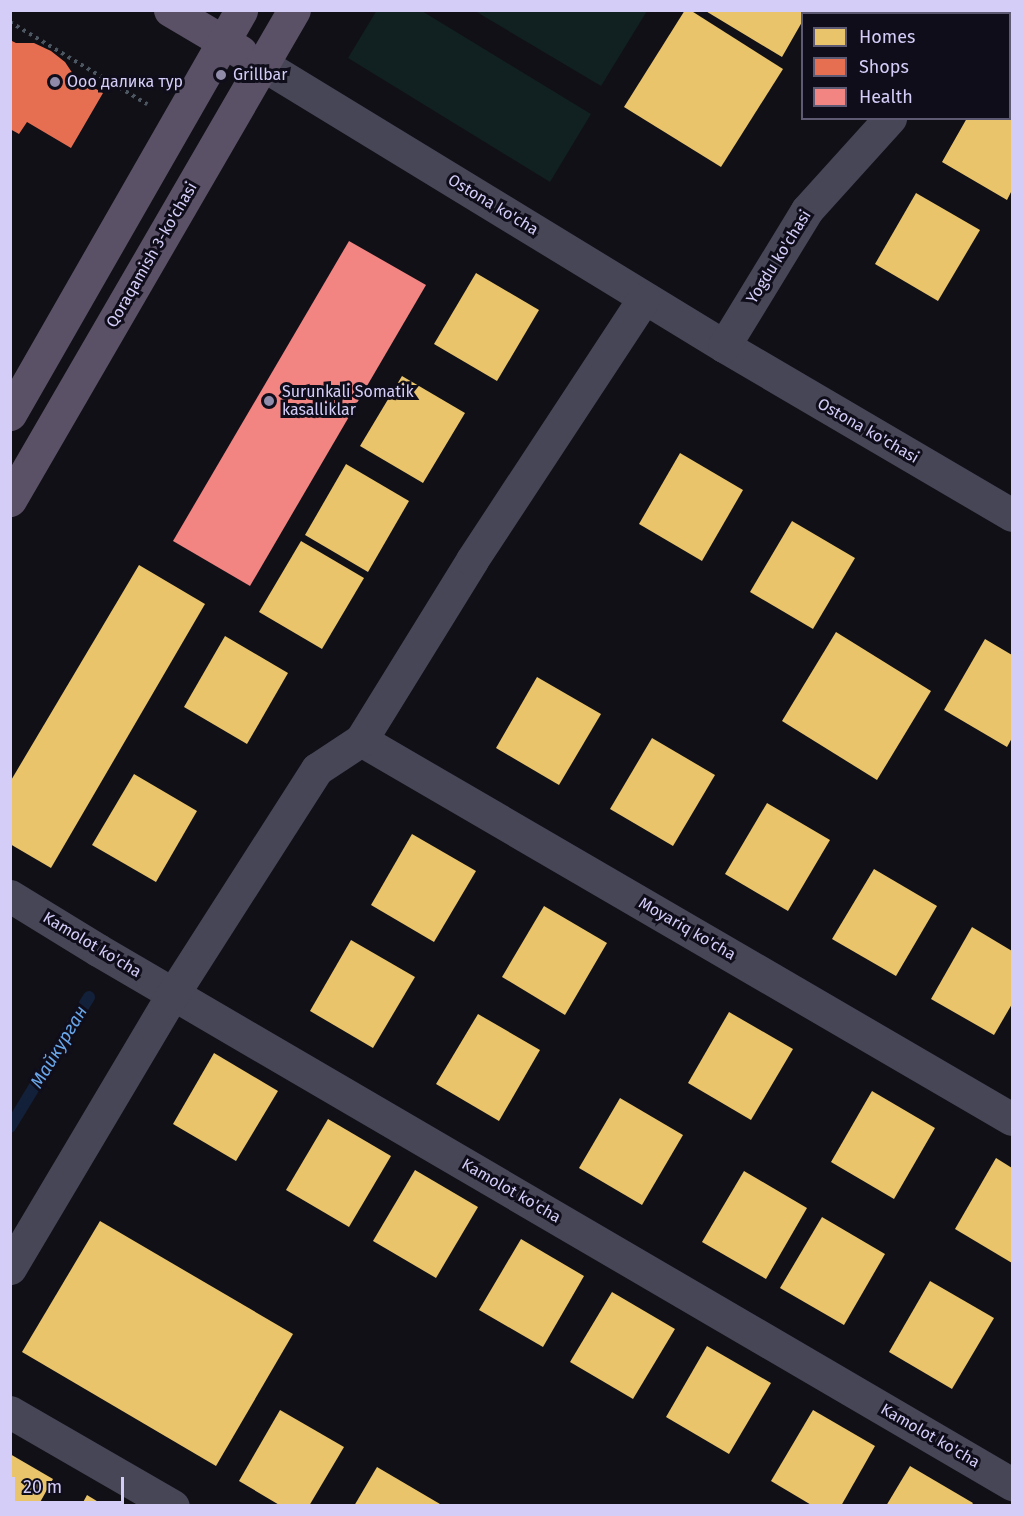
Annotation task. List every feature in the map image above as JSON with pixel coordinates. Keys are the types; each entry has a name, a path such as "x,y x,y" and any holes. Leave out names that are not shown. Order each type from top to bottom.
{"main road":[{"path":"170,10 262,64"},
{"path":"10,414 241,10"},
{"path":"254,10 262,64"},
{"name":"Qoraqamish 3-ko'chasi","path":"10,500 294,10"}],"street":[{"name":"Ostona ko'cha","path":"262,64 724,346"},
{"name":"Yogdu ko'chasi","path":"724,346 807,210 888,120"},
{"path":"10,1268 163,988 317,769 361,740 472,560 644,298"},
{"name":"Ostona ko'chasi","path":"724,346 1012,515"},
{"name":"Moyariq ko'cha","path":"361,740 1012,1119"},
{"name":"Kamolot ko'cha","path":"10,896 98,950 1012,1484"},
{"path":"10,1412 173,1506"}],"path":[{"path":"10,22 147,104"}],"shaded area":[{"path":"377,10 422,11 591,114 550,182 348,58"},
{"path":"475,11 647,11 601,86"}],"building: Homes":[{"path":"685,10 690,10 783,69 721,167 624,107"},
{"path":"704,10 809,10 801,12 801,24 782,57"},
{"path":"1012,68 1012,190 1007,200 942,162 966,120 1011,120"},
{"path":"916,193 980,230 938,301 875,264"},
{"path":"476,273 539,310 497,381 434,344"},
{"path":"402,376 465,413 423,483 360,446"},
{"path":"680,453 743,490 702,561 639,524"},
{"path":"346,464 409,501 368,572 305,535"},
{"path":"792,521 855,558 813,629 750,592"},
{"path":"301,541 364,578 322,649 259,612"},
{"path":"139,565 205,604 51,868 10,844 10,782"},
{"path":"836,632 931,691 877,780 782,721"},
{"path":"225,636 288,673 247,744 184,707"},
{"path":"985,639 1012,655 1012,738 1007,747 944,710"},
{"path":"537,677 601,714 559,785 496,748"},
{"path":"652,738 715,775 673,846 610,809"},
{"path":"134,774 197,811 156,882 92,845"},
{"path":"767,803 830,840 788,911 725,874"},
{"path":"412,834 476,871 434,942 371,905"},
{"path":"874,869 937,906 896,976 832,939"},
{"path":"544,906 607,943 565,1015 502,977"},
{"path":"972,927 1012,951 1012,1004 994,1035 931,999"},
{"path":"351,940 415,977 373,1048 310,1011"},
{"path":"729,1012 793,1049 751,1120 688,1083"},
{"path":"478,1014 540,1050 499,1121 436,1084"},
{"path":"214,1053 278,1091 236,1161 173,1124"},
{"path":"872,1091 935,1128 894,1199 831,1162"},
{"path":"620,1098 683,1135 642,1205 579,1168"},
{"path":"328,1119 391,1156 349,1227 286,1190"},
{"path":"996,1158 1012,1168 1012,1263 955,1229"},
{"path":"415,1170 478,1207 436,1278 373,1241"},
{"path":"744,1171 807,1208 766,1279 702,1242"},
{"path":"822,1217 885,1254 844,1325 780,1288"},
{"path":"100,1221 293,1334 216,1466 22,1352"},
{"path":"521,1239 584,1276 543,1347 479,1310"},
{"path":"930,1281 994,1318 952,1389 889,1352"},
{"path":"612,1292 675,1329 633,1399 570,1362"},
{"path":"707,1346 771,1383 729,1454 666,1417"},
{"path":"280,1410 344,1447 309,1506 281,1506 239,1481"},
{"path":"813,1410 875,1446 841,1506 813,1506 771,1481"},
{"path":"10,1454 53,1479 38,1506 10,1506"},
{"path":"910,1466 973,1503 971,1506 886,1506"},
{"path":"377,1467 440,1504 439,1506 354,1506"},
{"path":"87,1495 105,1506 81,1506"}],"building: Shops":[{"path":"10,40 16,43 34,43 51,51 65,62 75,77 103,93 71,148 27,122 19,134 10,129"}],"building: Health":[{"path":"349,241 426,285 250,586 173,541"}],"waterway":[{"name":"Майкурган","path":"10,1127 89,997"}],"place":[{"name":"Grillbar","path":"221,75"},
{"name":"Ооо далика тур","path":"55,82"},
{"name":"Surunkali Somatik kasalliklar","path":"269,401"}]}
